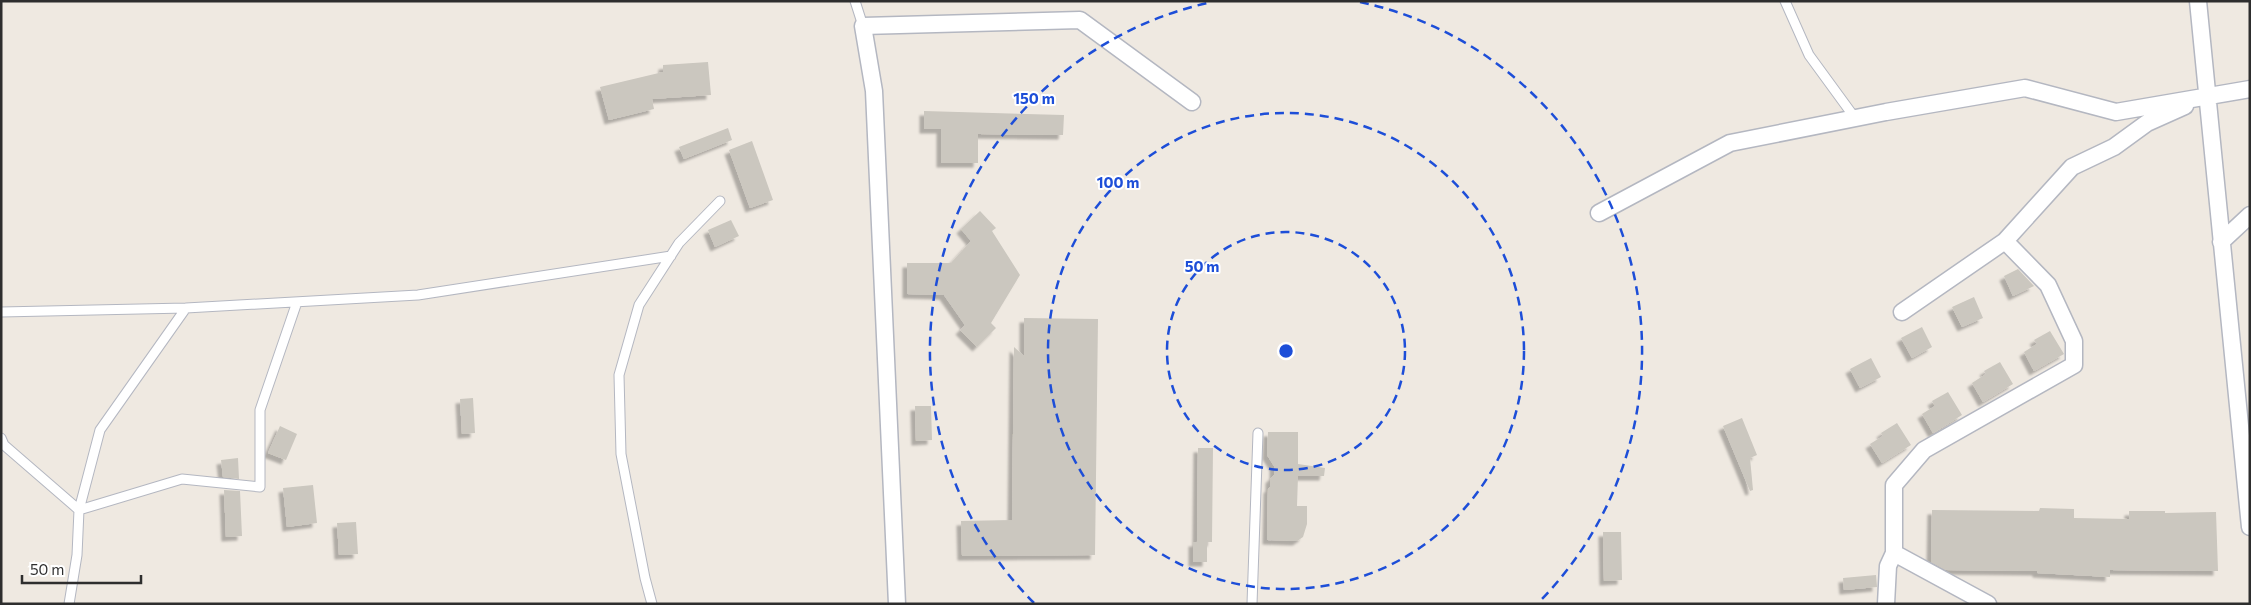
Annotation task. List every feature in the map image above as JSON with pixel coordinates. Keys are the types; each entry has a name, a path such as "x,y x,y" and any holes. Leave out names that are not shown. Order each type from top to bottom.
{"street":[{"path":"2198,1 2250,527"},
{"path":"897,604 874,91 863,26 1080,20 1192,102"},
{"path":"1599,213 1730,143 1855,118 2024,88 2116,112 2250,89"},
{"path":"1902,312 2005,241 2072,167 2114,147 2147,123 2207,95"},
{"path":"2222,242 2250,215"},
{"path":"1886,604 1888,566 1894,553 1894,485 1924,450 2074,365 2074,342 2048,286 2005,241"},
{"path":"1894,553 1988,604"}],"lane":[{"path":"855,1 863,26"},
{"path":"1785,1 1809,55 1855,118"},
{"path":"652,604 645,578 621,454 619,375 640,305 679,244 720,201"},
{"path":"1,312 186,308 418,295 671,256"},
{"path":"79,510 182,479 260,487 260,410 297,302"},
{"path":"70,604 77,555 79,510 100,430 186,308"},
{"path":"1252,604 1258,433"},
{"path":"1,438 4,445 79,510"}],"building":[{"path":"708,62 711,95 652,99 654,109 609,120 600,87 663,72 663,65"},
{"path":"924,111 1064,115 1063,135 978,134 978,163 941,163 941,129 924,129"},
{"path":"728,128 732,140 684,159 679,147"},
{"path":"752,141 773,200 750,208 729,150"},
{"path":"980,211 996,228 992,231 1020,275 991,323 996,328 977,347 960,330 965,325 944,295 907,294 907,263 951,263 971,241 961,229"},
{"path":"731,220 739,236 715,247 708,230"},
{"path":"2018,269 2034,286 2013,296 2004,276"},
{"path":"1974,297 1983,318 1962,327 1952,307"},
{"path":"1024,318 1098,319 1095,555 962,556 961,521 1012,520 1014,347 1024,356"},
{"path":"1922,327 1932,347 1912,358 1901,338"},
{"path":"2050,331 2064,354 2034,371 2024,352 2037,344 2034,340"},
{"path":"1871,358 1881,377 1860,388 1850,369"},
{"path":"2000,362 2013,384 1983,402 1972,383 1986,374 1984,371"},
{"path":"1948,392 1962,415 1933,433 1922,414 1935,406 1932,401"},
{"path":"473,398 475,433 462,434 460,399"},
{"path":"915,406 931,406 932,440 916,441"},
{"path":"1742,418 1757,455 1750,458 1753,490 1750,491 1723,426"},
{"path":"1897,423 1911,445 1882,463 1870,444 1883,436 1881,433"},
{"path":"280,426 297,434 286,460 268,453"},
{"path":"1268,432 1298,432 1298,464 1325,468 1324,476 1298,476 1297,506 1307,506 1307,524 1303,537 1297,541 1267,540 1268,489 1270,487 1270,479 1274,475 1274,466 1267,455"},
{"path":"1198,448 1213,448 1212,542 1207,542 1207,562 1193,562 1193,542 1197,542"},
{"path":"238,458 239,479 223,477 221,460"},
{"path":"313,485 317,523 287,527 283,488"},
{"path":"224,490 240,491 242,536 226,537"},
{"path":"2040,508 2074,509 2074,518 2129,519 2129,511 2165,511 2165,513 2216,512 2218,571 2110,570 2110,577 2037,573 2037,571 1946,570 1931,562 1932,510 2039,511"},
{"path":"356,522 358,554 339,555 337,523"},
{"path":"1603,532 1621,532 1622,580 1604,581"},
{"path":"1876,575 1877,587 1844,590 1843,578"}]}
